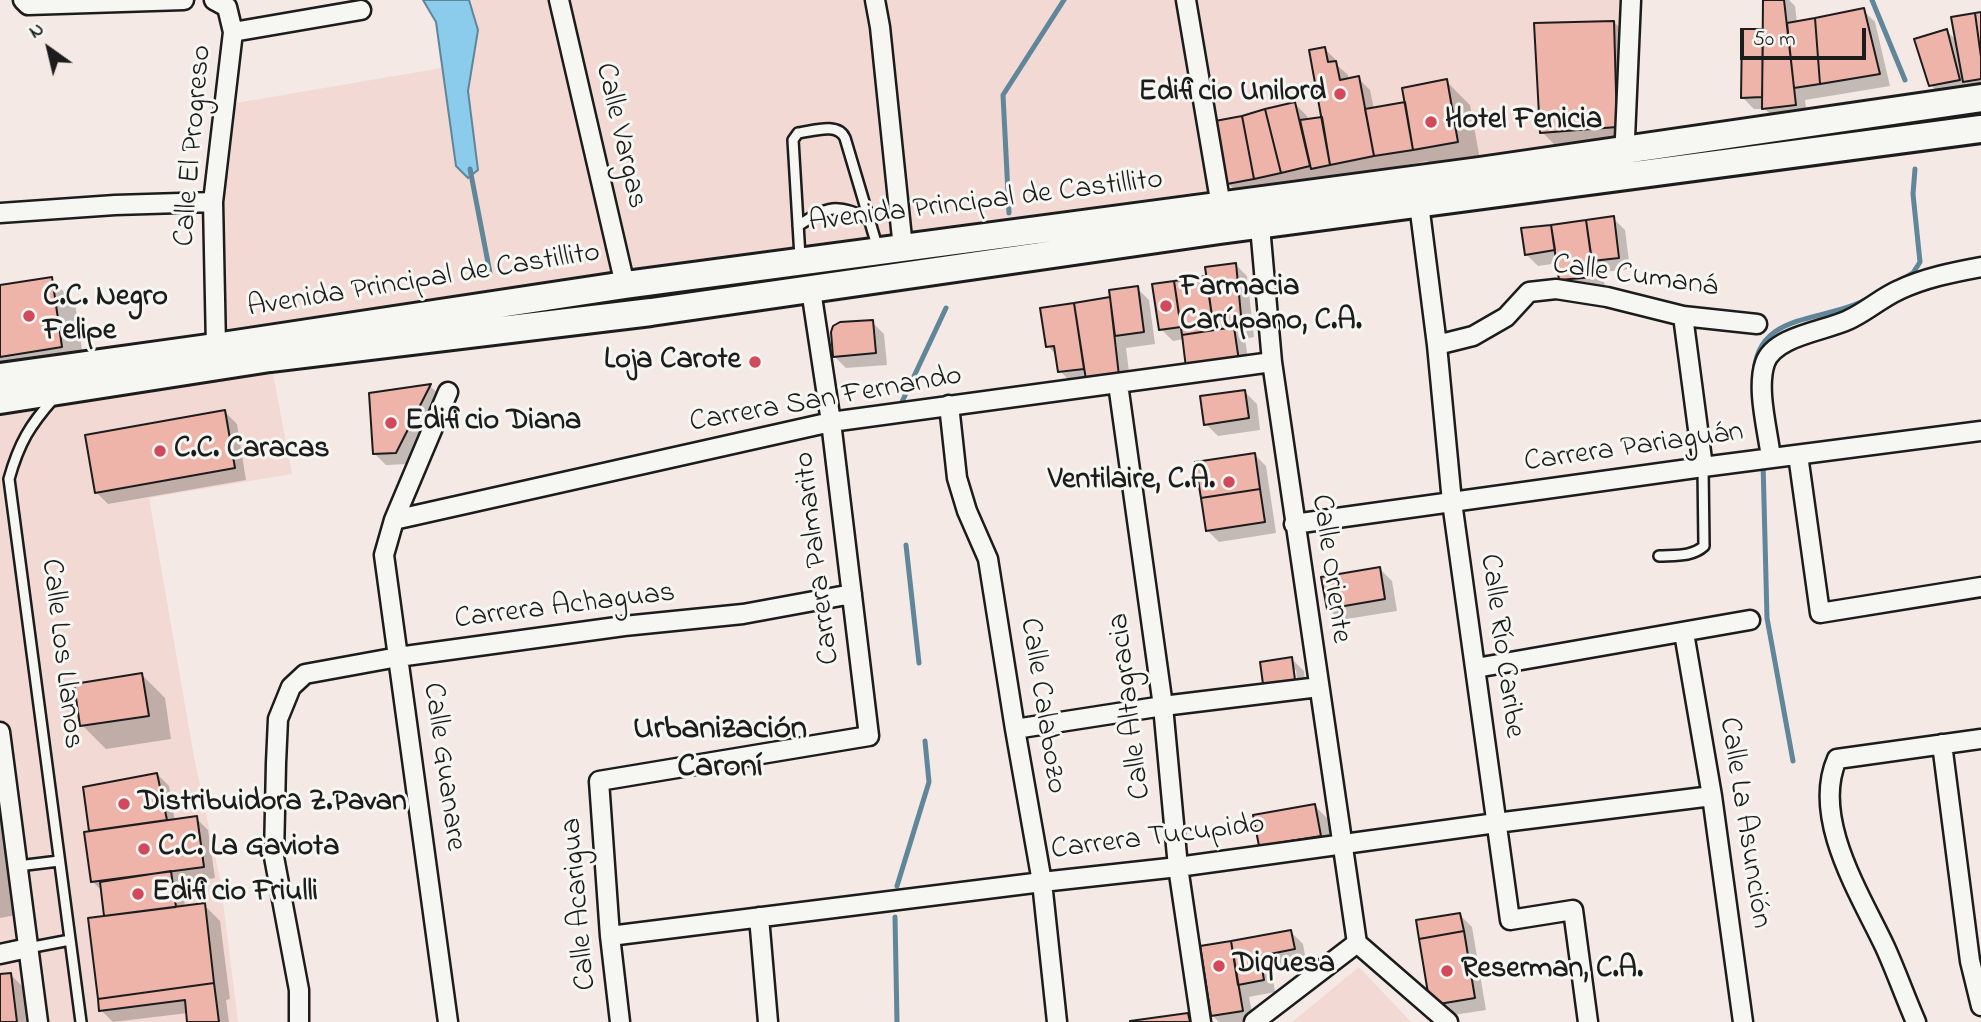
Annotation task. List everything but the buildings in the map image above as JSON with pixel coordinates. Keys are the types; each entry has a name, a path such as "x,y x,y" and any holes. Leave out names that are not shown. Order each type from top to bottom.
{"main road":[{"name":"Avenida Principal de Castillito","path":"0,400 270,358 811,289 1625,149 1981,98"},
{"name":"Avenida Principal de Castillito","path":"0,377 625,285 1221,206 1258,213 1419,204 1981,129"}],"street":[{"path":"23,0 28,5 184,0"},
{"path":"205,0 214,0"},
{"name":"Calle El Progreso","path":"214,0 226,4 233,32 213,202 216,347"},
{"name":"Calle Vargas","path":"559,0 625,285"},
{"path":"875,0 880,27 891,249"},
{"path":"1186,0 1221,206"},
{"path":"1623,177 1631,0"},
{"path":"233,32 361,10"},
{"path":"0,212 213,202"},
{"name":"Calle Río Caribe","path":"1419,204 1437,345 1452,502 1510,920 1573,910 1588,1022"},
{"name":"Calle Oriente","path":"1258,213 1272,362 1357,943"},
{"path":"1764,459 1761,381 1766,360 1779,346 1848,320 1900,289 1951,272 1981,267"},
{"name":"Carrera Palmarito","path":"599,781 869,736 831,422 811,289"},
{"name":"Calle Cumaná","path":"1437,345 1473,336 1506,317 1529,292 1556,289 1683,316 1757,324"},
{"path":"1683,316 1703,467"},
{"name":"Carrera San Fernando","path":"394,520 831,422 1272,362"},
{"name":"Calle Altagracia","path":"1118,384 1163,706 1178,867 1201,1022"},
{"name":"Calle Guanare","path":"448,392 394,520 384,555 448,1022"},
{"name":"Calle Calabozo","path":"949,405 957,478 967,511 988,559 1042,882 1058,1022"},
{"name":"Carrera Pariaguán","path":"1294,524 1981,431"},
{"path":"1798,455 1820,613 1981,587"},
{"name":"Carrera Achaguas","path":"299,1022 299,990 274,857 278,719 291,687 305,674 398,657 624,626 743,614 852,594"},
{"path":"1476,668 1751,620"},
{"name":"Calle La Asunción","path":"1684,633 1712,796 1743,1022"},
{"path":"1015,729 1163,706 1319,687"},
{"path":"0,732 38,1022"},
{"path":"1916,1022 1885,947 1847,873 1832,817 1830,773 1837,759 1981,739"},
{"path":"1942,744 1970,961 1981,1006"},
{"name":"Calle Acarigua","path":"599,781 610,936 620,1022"},
{"name":"Carrera Tucupido","path":"610,936 1178,867 1712,796"},
{"path":"759,917 768,1022"},
{"path":"1254,1022 1357,943 1448,1022"},
{"path":"0,954 28,948"}],"lane":[{"path":"800,261 793,140 798,133 836,129 842,132 869,219 891,249"},
{"path":"798,226 830,208 849,209 869,219"},
{"name":"Calle Los Llanos","path":"60,390 32,423 5,478 81,1022"},
{"path":"1660,556 1698,552 1703,546 1703,467"},
{"path":"18,866 59,861"},
{"path":"28,948 70,940"}],"shaded area":[{"path":"469,0 1637,0 1635,149 218,347 224,105 442,68 456,166 478,169 468,91 478,30"},
{"path":"270,358 292,474 149,498 194,757 220,879 238,1022 0,1022 0,400"},
{"path":"1359,967 1411,1022 1292,1022"}],"water":[{"path":"423,0 469,0 478,30 468,91 478,170 468,178 456,166 436,22"}],"waterway":[{"path":"1009,213 1003,95 1064,0"},
{"path":"1872,0 1905,80"},
{"path":"470,169 490,273"},
{"path":"1898,282 1913,273 1920,262 1913,194 1915,169"},
{"path":"1754,379 1757,357 1765,341 1777,330 1865,300"},
{"path":"901,404 946,308"},
{"path":"1763,462 1767,618 1793,761"},
{"path":"906,545 919,663"},
{"path":"897,886 929,782 925,741"},
{"path":"895,917 897,1022"}],"place":[{"name":"Edificio Unilord","path":"1340,94"},
{"name":"Hotel Fenicia","path":"1431,122"},
{"name":"Farmacia Carúpano, C.A.","path":"1166,306"},
{"name":"C.C. Negro Felipe","path":"29,316"},
{"name":"Loja Carote","path":"755,362"},
{"name":"Edificio Diana","path":"391,423"},
{"name":"C.C. Caracas","path":"160,451"},
{"name":"Ventilaire, C.A.","path":"1229,482"},
{"name":"Distribuidora Z.Pavan","path":"124,804"},
{"name":"C.C. La Gaviota","path":"144,849"},
{"name":"Edificio Friulli","path":"138,894"},
{"name":"Diquesa","path":"1219,966"},
{"name":"Reserman, C.A.","path":"1447,971"}],"district":[{"name":"Urbanización Caroní","path":"720,751"}]}
